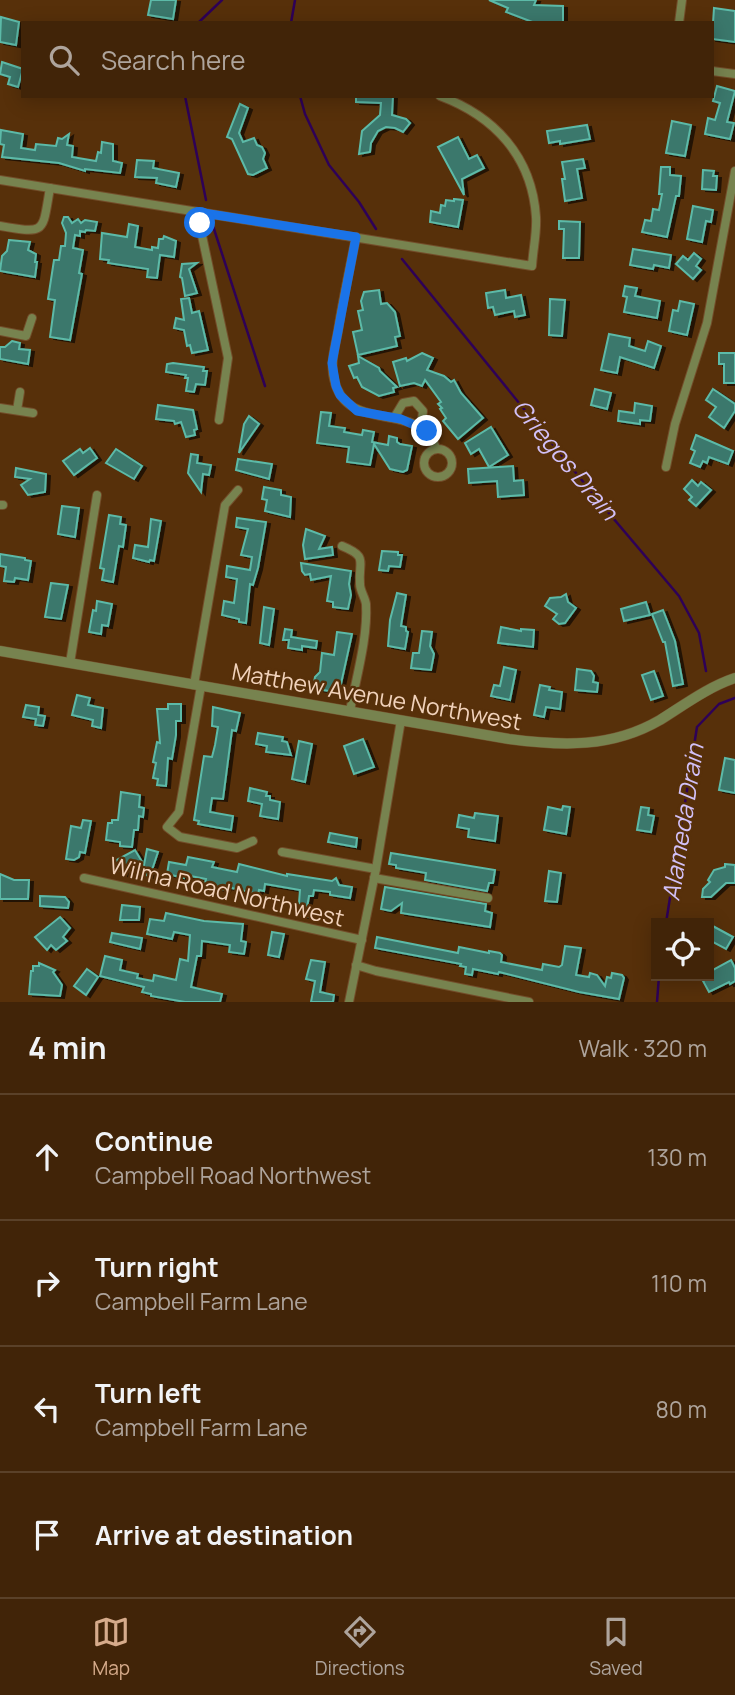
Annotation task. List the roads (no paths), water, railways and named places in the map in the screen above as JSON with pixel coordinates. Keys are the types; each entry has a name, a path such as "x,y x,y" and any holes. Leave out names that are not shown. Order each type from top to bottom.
{"street":[{"path":"679,21 682,0"},
{"path":"714,71 735,74"},
{"path":"0,180 532,266 536,217 530,182 521,162 495,127 473,111 444,98"},
{"path":"666,467 675,424 707,323 735,171"},
{"path":"0,226 39,230 43,225 50,188"},
{"path":"197,212 228,359 219,420"},
{"path":"356,237 332,363 333,377 340,395 357,411 394,418 421,428 432,437 436,448"},
{"path":"0,331 26,335 32,318"},
{"path":"17,410 20,392"},
{"path":"394,418 403,403 414,401 423,411 421,428"},
{"path":"0,408 33,413"},
{"path":"238,490 225,505 179,812 167,827 180,837 237,848 253,841"},
{"path":"70,663 97,495"},
{"path":"342,547 356,552 362,561 360,585 366,601 366,620 350,711"},
{"name":"Matthew Avenue Northwest","path":"0,651 547,744 587,744 639,730 719,684 735,678"},
{"path":"349,1002 375,874 401,720"},
{"path":"282,852 488,898"},
{"name":"Wilma Road Northwest","path":"84,878 362,940"},
{"path":"356,965 529,1002"}],"waterway":[{"path":"200,21 222,0"},
{"name":"Griegos Drain","path":"291,21 295,0"},
{"path":"185,98 206,200"},
{"name":"Griegos Drain","path":"301,98 305,114 329,165 359,202 376,229"},
{"path":"213,226 265,386"},
{"name":"Griegos Drain","path":"402,259 679,596 699,633 706,671"},
{"name":"Alameda Drain","path":"667,918 697,727 719,704 735,698"},
{"name":"Alameda Drain","path":"657,1002 659,981"}]}
